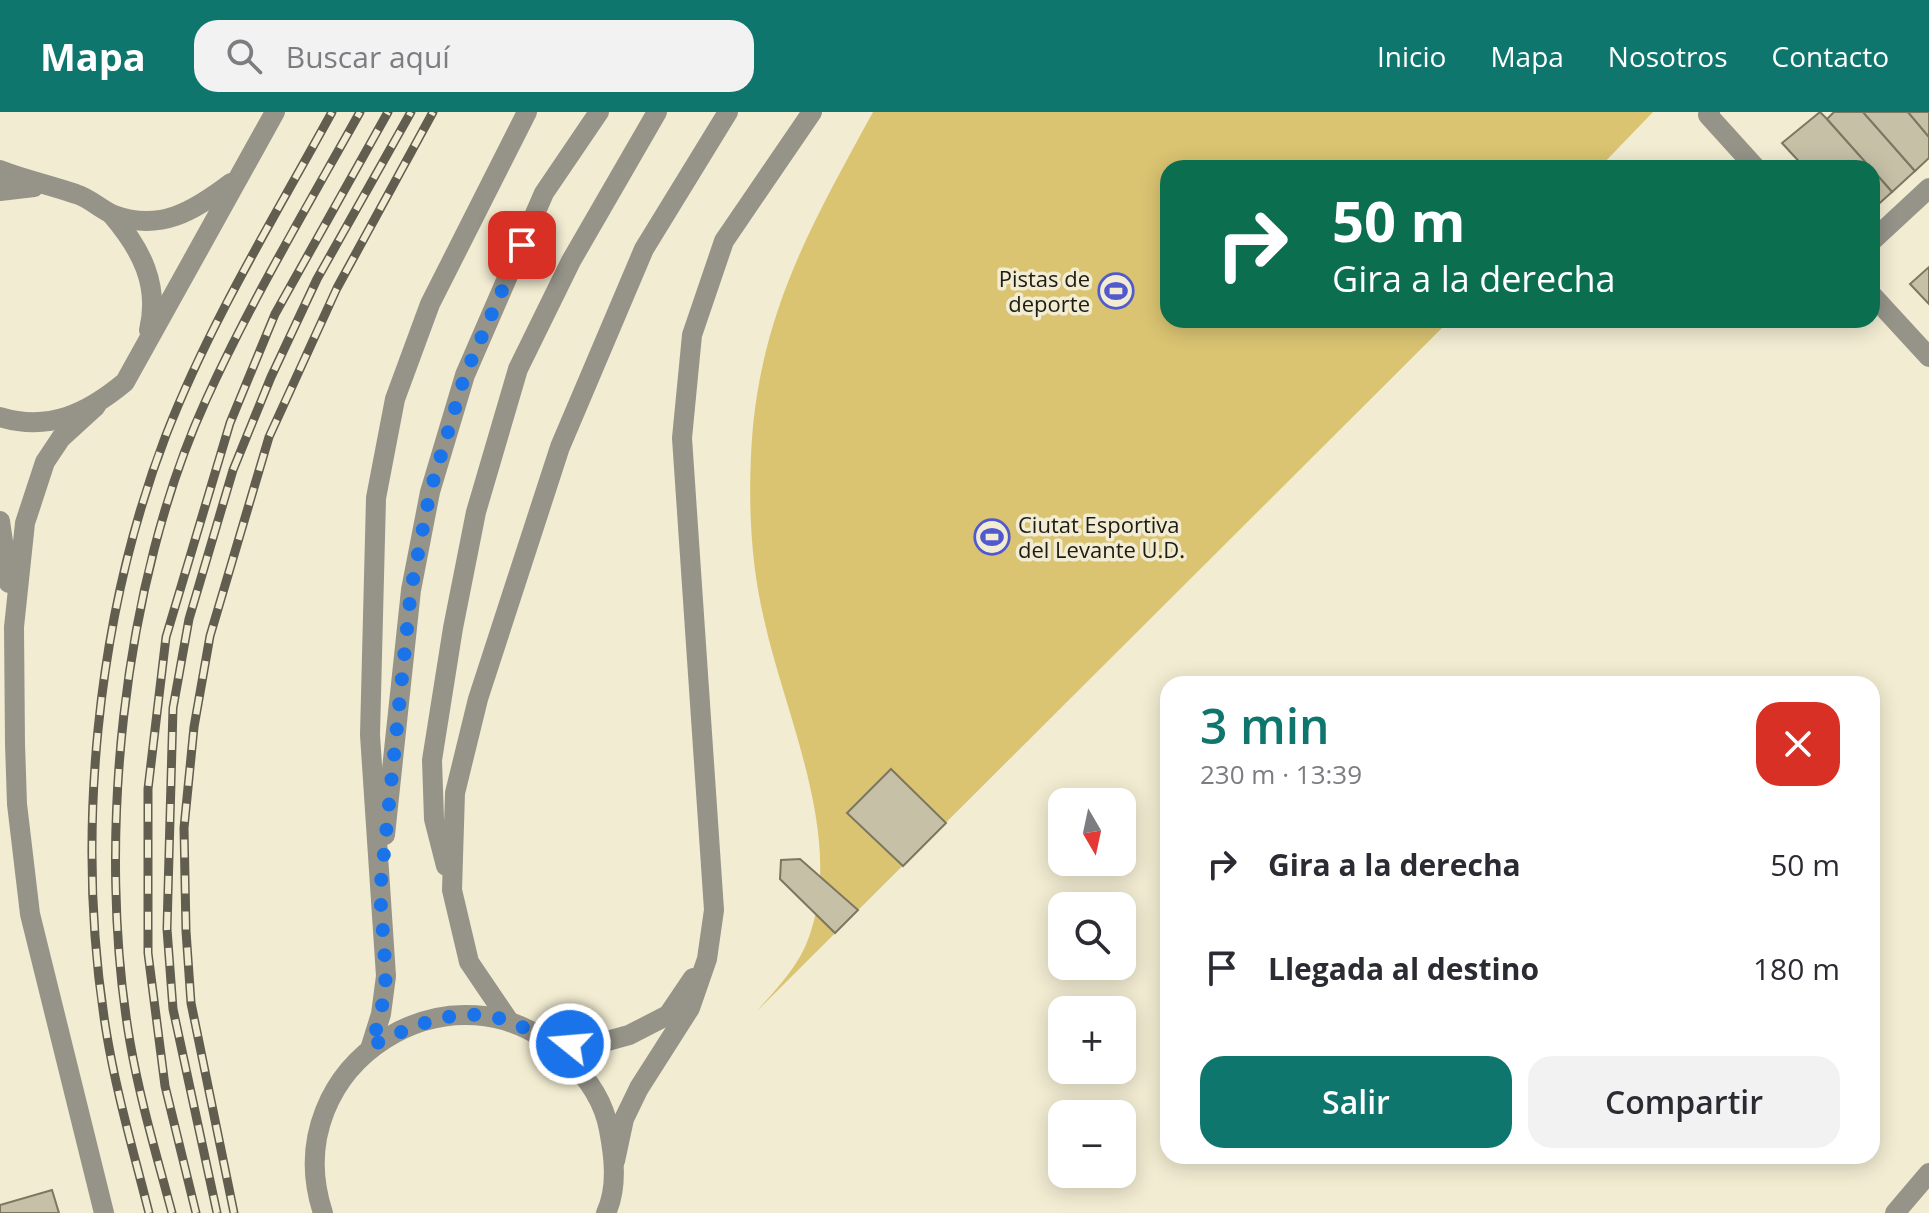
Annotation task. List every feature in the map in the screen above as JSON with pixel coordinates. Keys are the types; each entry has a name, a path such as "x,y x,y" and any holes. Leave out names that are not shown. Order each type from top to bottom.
{"street":[{"path":"14,627 25,523 33,490 45,462 61,438 125,382 275,112"},
{"path":"371,1046 381,1014 386,976 370,735 376,498 395,399 430,304 527,112"},
{"path":"380,892 411,590 430,492 465,375 544,193 599,112"},
{"path":"509,1021 469,962 434,819 432,760 476,512 518,369 571,261 657,112"},
{"path":"452,890 455,793 478,699 560,447 644,249 728,112"},
{"path":"606,1213 624,1119 639,1088 690,1008 707,959 714,910 682,438 692,335 724,241 812,112"},
{"path":"1709,113 1749,160"},
{"path":"0,170 42,186 79,194 111,214 140,223 171,221 204,204 238,179"},
{"path":"0,191 42,186"},
{"path":"1880,234 1929,188"},
{"path":"111,214 135,242 150,277 153,314 144,350"},
{"path":"1880,304 1929,357"},
{"path":"0,417 20,423 61,421 96,406"},
{"path":"0,521 14,627 17,804 30,914 104,1213"},
{"path":"551,1042 589,1046 642,1028 668,1015 707,959"},
{"path":"323,1213 314,1186 316,1134 335,1086 371,1046 424,1021 463,1014 509,1021 551,1042 585,1075 607,1116 615,1161"},
{"path":"1895,1213 1929,1173"}],"shaded area":[{"name":"Ciutat Esportiva del Levante U.D.","path":"873,112 1653,112 1607,160 1160,160 1160,328 1442,328 757,1011 787,976 805,948 818,899 820,859 808,777 773,656 756,574 751,529 752,438 758,391 779,307 830,191"}],"building":[{"path":"1820,112 1864,160 1798,160 1782,143"},
{"path":"1834,112 1863,112 1915,171 1892,192 1880,179 1880,160 1864,160 1827,119"},
{"path":"1863,112 1908,112 1929,137 1929,158 1915,171"},
{"path":"1908,112 1929,112 1929,137"},
{"path":"1880,178 1892,192 1880,203"},
{"path":"1929,267 1929,304 1910,284"},
{"path":"891,769 946,823 903,866 847,813"},
{"path":"800,859 858,910 835,933 780,879 781,860"},
{"path":"52,1190 59,1213 0,1213 0,1205"}],"railway":[{"path":"149,1213 110,1053 97,957 92,882 93,805 98,729 108,653 142,505 183,393 223,311 332,112"},
{"path":"172,1213 134,1064 120,965 116,884 117,800 124,716 136,632 154,550 177,472 206,400 261,290 360,112"},
{"path":"196,1213 165,1086 148,953 148,789 166,637 230,423 275,314 388,112"},
{"path":"217,1213 173,1009 167,929 173,708 189,619 233,470 271,377 317,279 411,112"},
{"path":"234,1213 191,1003 186,931 184,828 194,727 210,636 269,437 337,288 433,112"}],"place":[{"name":"Pistas de deporte","path":"1116,291"},
{"name":"Ciutat Esportiva del Levante U.D.","path":"992,537"}],"route":[{"path":"522,245 465,375 430,492 411,590 380,892 386,976 381,1014 371,1046 424,1021 463,1014 509,1021 551,1042 570,1044"}]}
